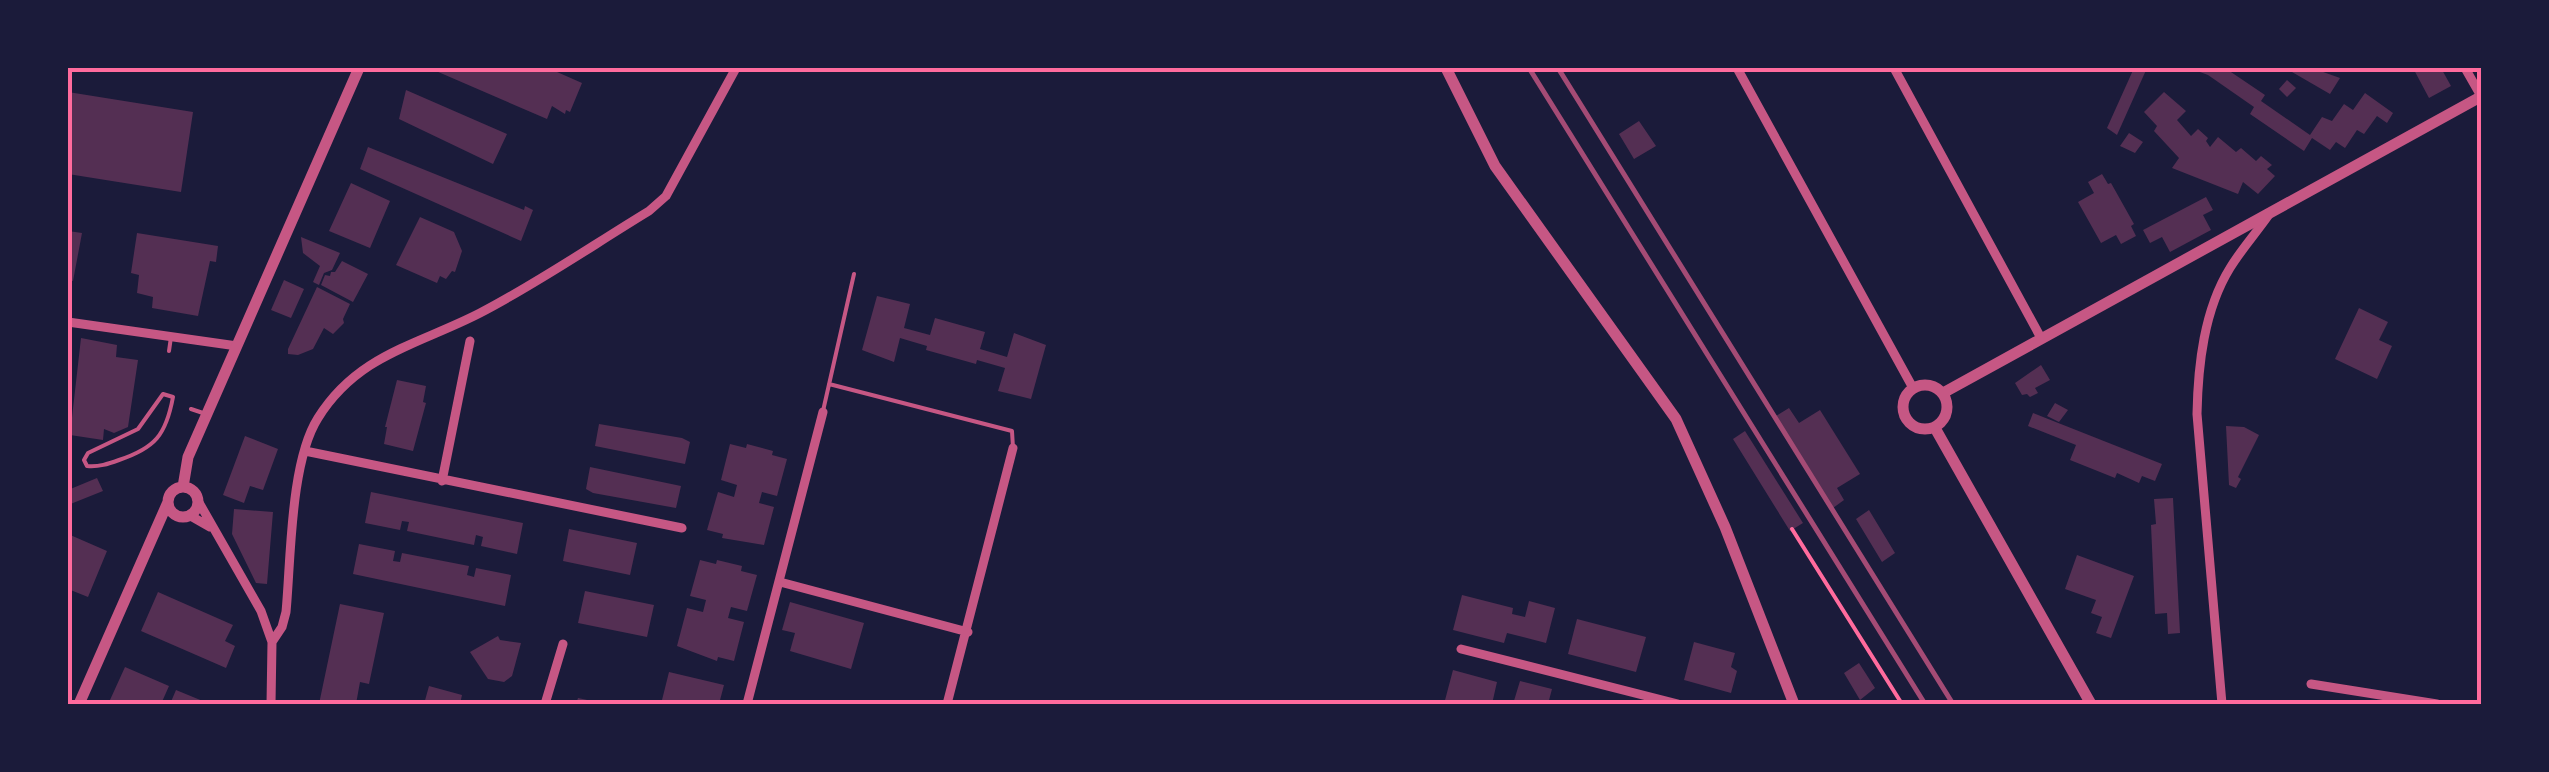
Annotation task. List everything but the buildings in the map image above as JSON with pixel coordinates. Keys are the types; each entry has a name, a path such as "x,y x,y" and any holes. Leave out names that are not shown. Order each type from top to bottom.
{"street":[{"path":"183,487 188,457 359,68"},
{"path":"272,642 286,612 296,499 305,451 318,418 358,372 378,357 480,313 656,206 666,196 736,68"},
{"path":"1446,68 1495,166 1676,419 1725,527 1794,704"},
{"path":"1737,68 1914,388"},
{"path":"1894,68 2041,338"},
{"path":"1943,394 2481,96 2466,68"},
{"path":"2222,704 2197,414 2198,378 2208,323 2228,270 2271,212"},
{"path":"68,322 237,346"},
{"path":"442,481 470,341"},
{"path":"1932,386 1943,394 1948,413 1934,428 1916,428 1904,415 1903,403 1914,388 1932,386"},
{"path":"747,704 823,412"},
{"path":"1934,428 2091,704"},
{"path":"947,704 1014,448"},
{"path":"305,451 682,528"},
{"path":"79,704 170,493 183,487 192,490 262,612 272,642 271,704"},
{"path":"188,515 196,508 197,498"},
{"path":"168,502 175,514 188,515 212,528"},
{"path":"780,582 968,632"},
{"path":"545,704 562,644"},
{"path":"1462,649 1678,704"},
{"path":"2311,684 2438,704"}],"lane":[{"path":"823,412 854,274"},
{"path":"169,351 171,337"},
{"path":"830,384 1012,432 1014,448"},
{"path":"163,394 172,396 169,420 157,440 142,452 87,466 84,460 88,453 138,428 163,394"},
{"path":"192,409 207,414"}],"path":[{"path":"1792,529 1902,704"}],"railway":[{"path":"1529,68 1925,704"},
{"path":"1558,68 1953,704"}]}
